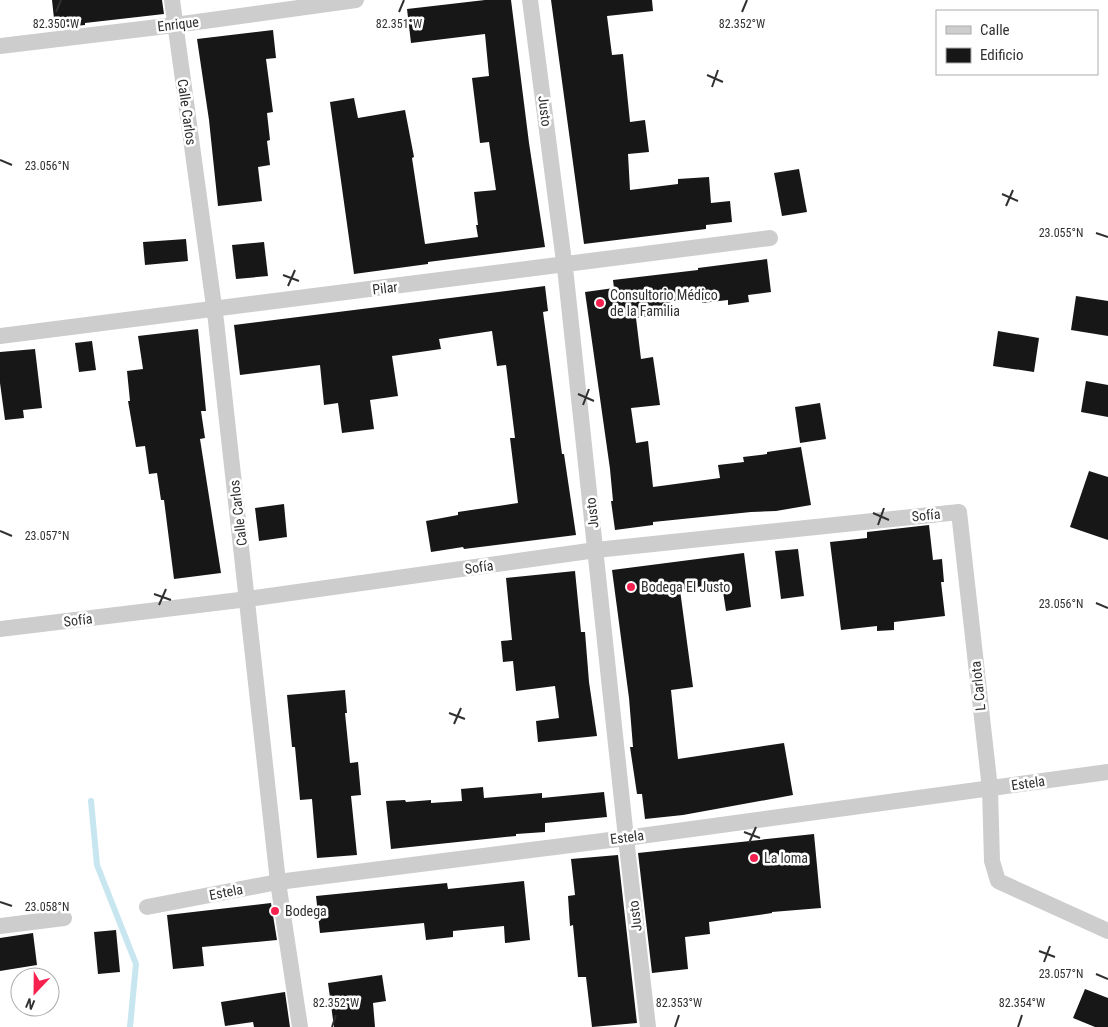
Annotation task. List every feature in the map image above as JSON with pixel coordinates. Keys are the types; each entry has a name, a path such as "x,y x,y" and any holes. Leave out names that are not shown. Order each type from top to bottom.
{"street":[{"name":"Calle Carlos","path":"172,0 214,308 248,599 278,882 300,1027"},
{"name":"Enrique","path":"0,46 175,25 356,0"},
{"name":"Justo","path":"530,0 565,266 648,1027"},
{"name":"Pilar","path":"0,336 565,266 770,238"},
{"name":"Sofía","path":"0,629 248,599 596,550 959,512"},
{"name":"L Carlota","path":"959,512 990,789 992,861 998,881 1108,931"},
{"name":"Estela","path":"147,907 278,882 626,838 1108,772"},
{"path":"0,926 64,918"}],"building":[{"path":"52,0 162,0 164,14 55,28"},
{"path":"485,0 511,0 529,143 545,247 428,262 428,264 354,274 330,102 354,98 358,118 405,110 414,157 412,158 425,244 478,237 474,192 496,190 489,142 480,143 472,78 489,76 485,34 411,43 407,9"},
{"path":"551,0 652,0 653,11 607,16 612,55 623,54 630,122 645,120 649,152 628,154 630,190 678,184 678,179 709,177 711,203 730,201 732,222 706,225 706,229 584,244"},
{"path":"273,30 276,58 266,59 273,112 267,113 270,140 267,141 270,165 258,167 262,201 218,206 209,120 197,39"},
{"path":"799,169 807,212 782,216 774,173"},
{"path":"186,239 188,261 145,265 143,242"},
{"path":"264,242 268,276 236,279 232,245"},
{"path":"767,259 771,292 748,295 749,302 728,305 728,300 702,303 702,299 670,301 672,313 636,318 641,359 653,357 660,405 631,408 636,443 648,441 653,487 720,478 718,465 744,462 743,457 801,447 811,505 776,511 653,522 653,525 615,530 611,501 613,501 610,469 585,292 614,288 613,280 698,270 698,268"},
{"path":"545,286 548,311 543,312 562,454 564,454 576,535 431,552 426,521 458,515 458,512 518,503 510,438 515,438 506,365 497,366 492,331 439,339 441,349 392,356 398,396 370,400 374,429 342,433 338,403 324,405 320,365 240,375 234,325"},
{"path":"1076,296 1108,301 1108,336 1071,330"},
{"path":"198,329 206,411 201,411 205,438 200,439 221,573 174,579 164,500 161,500 157,473 149,474 145,446 136,447 128,401 130,401 127,371 143,369 138,336"},
{"path":"998,331 1039,338 1034,372 993,366"},
{"path":"92,341 96,370 79,372 75,343"},
{"path":"35,349 42,408 23,410 24,418 5,420 0,383 0,352"},
{"path":"1086,381 1108,385 1108,417 1081,412"},
{"path":"820,403 826,439 800,443 795,407"},
{"path":"1089,471 1108,477 1108,540 1070,527"},
{"path":"284,504 287,537 259,541 255,508"},
{"path":"929,525 933,560 942,559 944,582 941,582 945,616 894,622 894,630 877,631 877,626 841,630 830,542 867,538 867,532"},
{"path":"798,549 804,596 781,599 775,551"},
{"path":"744,553 751,607 726,611 722,585 680,590 693,687 671,690 678,759 784,743 793,795 683,815 645,819 642,794 637,794 630,747 633,747 629,698 612,570"},
{"path":"575,571 581,632 585,632 589,682 597,736 538,742 536,721 559,718 555,686 516,691 513,661 503,662 501,641 512,640 506,578"},
{"path":"345,690 347,713 345,713 350,763 358,762 361,795 351,796 357,855 317,858 312,799 300,800 295,747 292,747 287,695"},
{"path":"483,787 484,798 542,793 542,798 604,792 607,817 545,823 545,832 391,849 386,801 431,800 431,803 462,801 461,789"},
{"path":"814,834 821,908 772,912 709,922 710,934 685,937 688,969 652,973 638,853"},
{"path":"618,855 637,1023 592,1027 586,977 578,977 573,925 570,926 568,896 575,895 571,859"},
{"path":"524,881 530,940 505,943 504,926 453,931 453,937 426,940 424,923 320,933 316,896 447,883 448,889"},
{"path":"271,903 277,940 202,947 204,966 173,969 167,915"},
{"path":"116,930 120,972 98,974 94,932"},
{"path":"33,933 37,965 10,967 10,969 0,971 0,938"},
{"path":"382,975 386,1001 373,1003 375,1027 334,1027 328,983"},
{"path":"1085,989 1108,998 1108,1027 1095,1027 1073,1018"},
{"path":"285,992 290,1027 254,1027 253,1022 225,1026 221,1002"}],"waterway":[{"path":"91,801 97,865 136,964 130,1027"}],"place":[{"name":"Consultorio Médico de la Familia","path":"600,303"},
{"name":"Bodega El Justo","path":"631,587"},
{"name":"La loma","path":"754,858"},
{"name":"Bodega","path":"275,911"}]}
